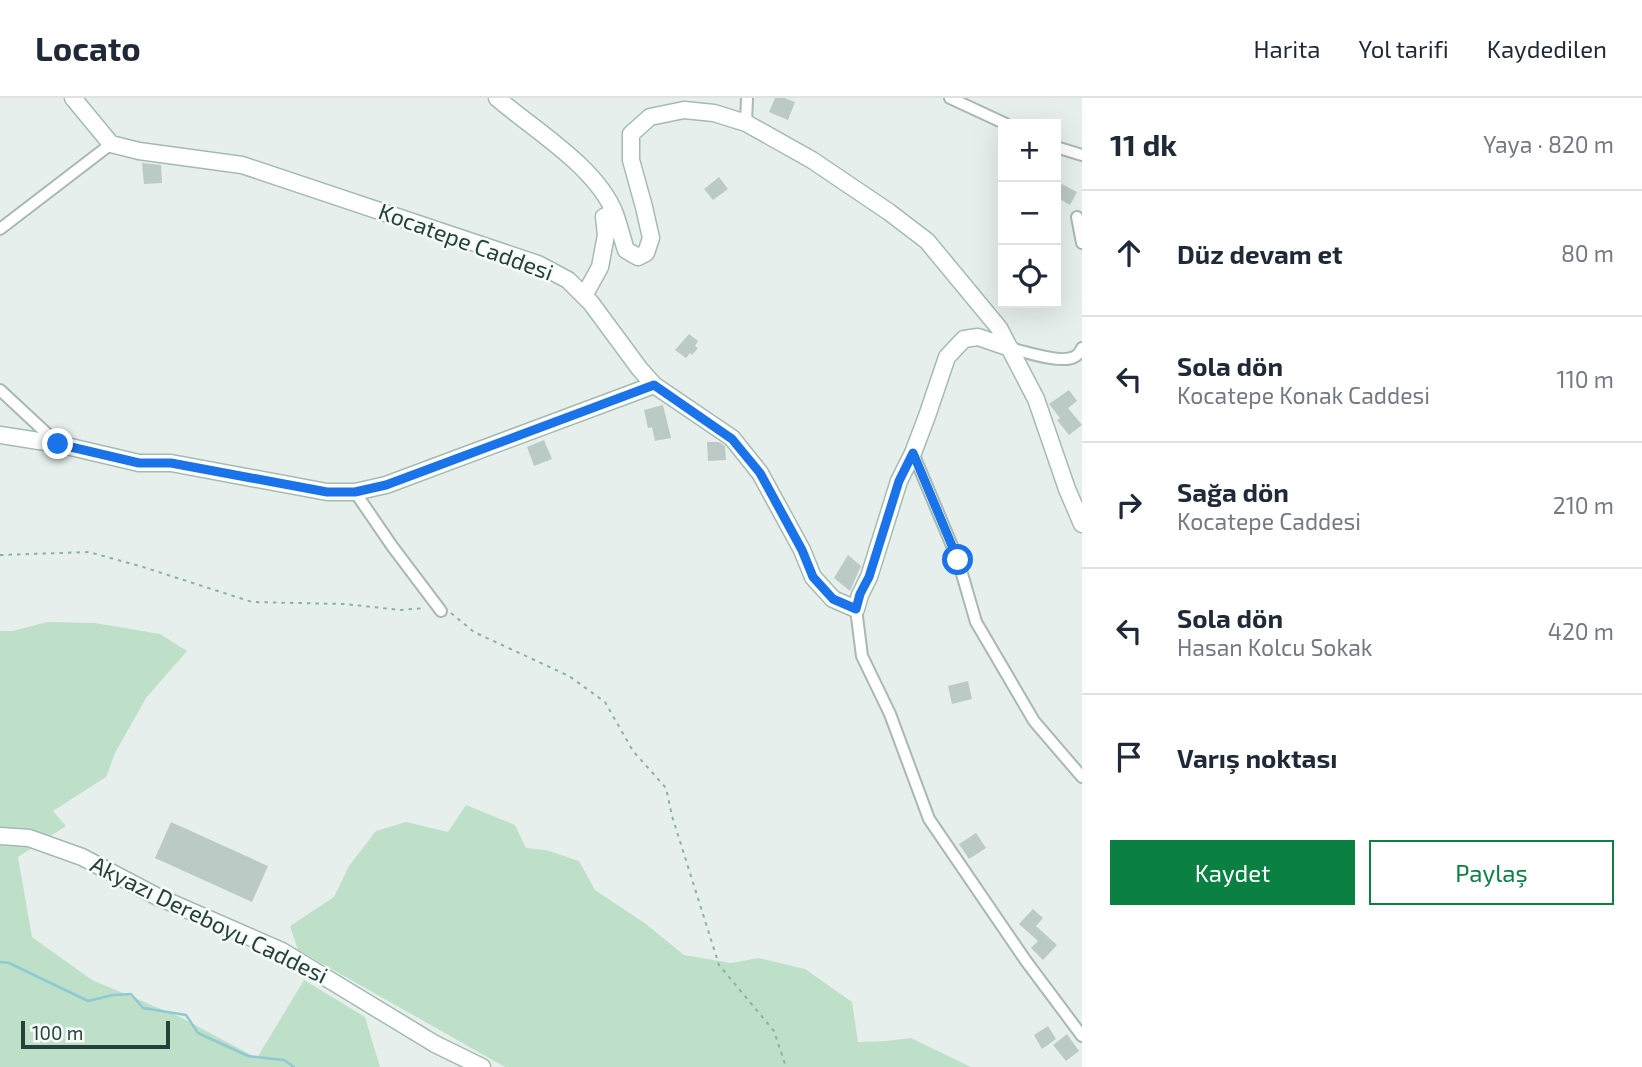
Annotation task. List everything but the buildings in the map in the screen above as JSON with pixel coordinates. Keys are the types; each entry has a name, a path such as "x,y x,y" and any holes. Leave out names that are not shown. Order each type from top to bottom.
{"main road":[{"path":"73,98 111,144"},
{"path":"497,98 574,161 596,183 614,212 626,250 638,257 646,253 651,238 631,160 631,134 650,117 684,110 713,113 746,123 812,160 889,212 927,242 999,328 1036,398 1082,524"},
{"name":"Kocatepe Caddesi","path":"111,144 139,151 242,165 538,264 568,279 654,385 732,439 760,473 802,550 813,577 833,599 856,609"},
{"path":"584,296 600,267 606,235 604,217 614,212"},
{"path":"856,609 869,577 899,481 913,453 947,357 964,339 978,337 1010,348"},
{"path":"0,435 58,444 139,463 171,463 327,492 355,492 386,485 654,385"},
{"name":"Akyazı Dereboyu Caddesi","path":"0,836 29,838 82,858 156,896 282,951 435,1044 482,1067"}],"street":[{"path":"746,123 747,98"},
{"path":"950,98 998,120"},
{"path":"0,229 111,144"},
{"path":"1061,149 1082,155"},
{"path":"1077,217 1082,243"},
{"path":"1010,348 1077,362 1082,348"},
{"path":"0,390 58,444"},
{"path":"913,453 958,560 976,622 1034,721 1082,777"},
{"path":"355,492 441,611"},
{"path":"856,609 862,656 890,714 929,819 1026,961 1082,1036"}],"path":[{"path":"0,555 89,552 143,566 252,602 344,604 401,610 428,607 450,613 474,632 569,676 605,702 633,751 666,788 672,817 719,965 774,1031 786,1067"}],"green space":[{"path":"47,622 95,623 160,634 187,651 146,698 115,753 106,777 53,811 66,826 18,857 32,937 92,980 180,1017 257,1058 304,980 365,1017 380,1067 0,1067 0,631 13,631"},
{"path":"466,805 515,825 526,848 546,850 579,861 595,890 646,924 684,955 731,963 759,958 805,969 852,1002 858,1042 911,1038 971,1067 505,1067 298,950 290,926 334,897 349,866 376,831 406,822 448,832"}],"waterway":[{"path":"0,962 9,963 88,1001 131,994 143,1008 186,1015 198,1033 248,1056 284,1060 294,1067"}],"route":[{"path":"58,444 139,463 171,463 327,492 355,492 386,485 654,385 732,439 760,473 802,550 813,577 833,599 856,609 869,577 899,481 913,453 958,560"}]}
